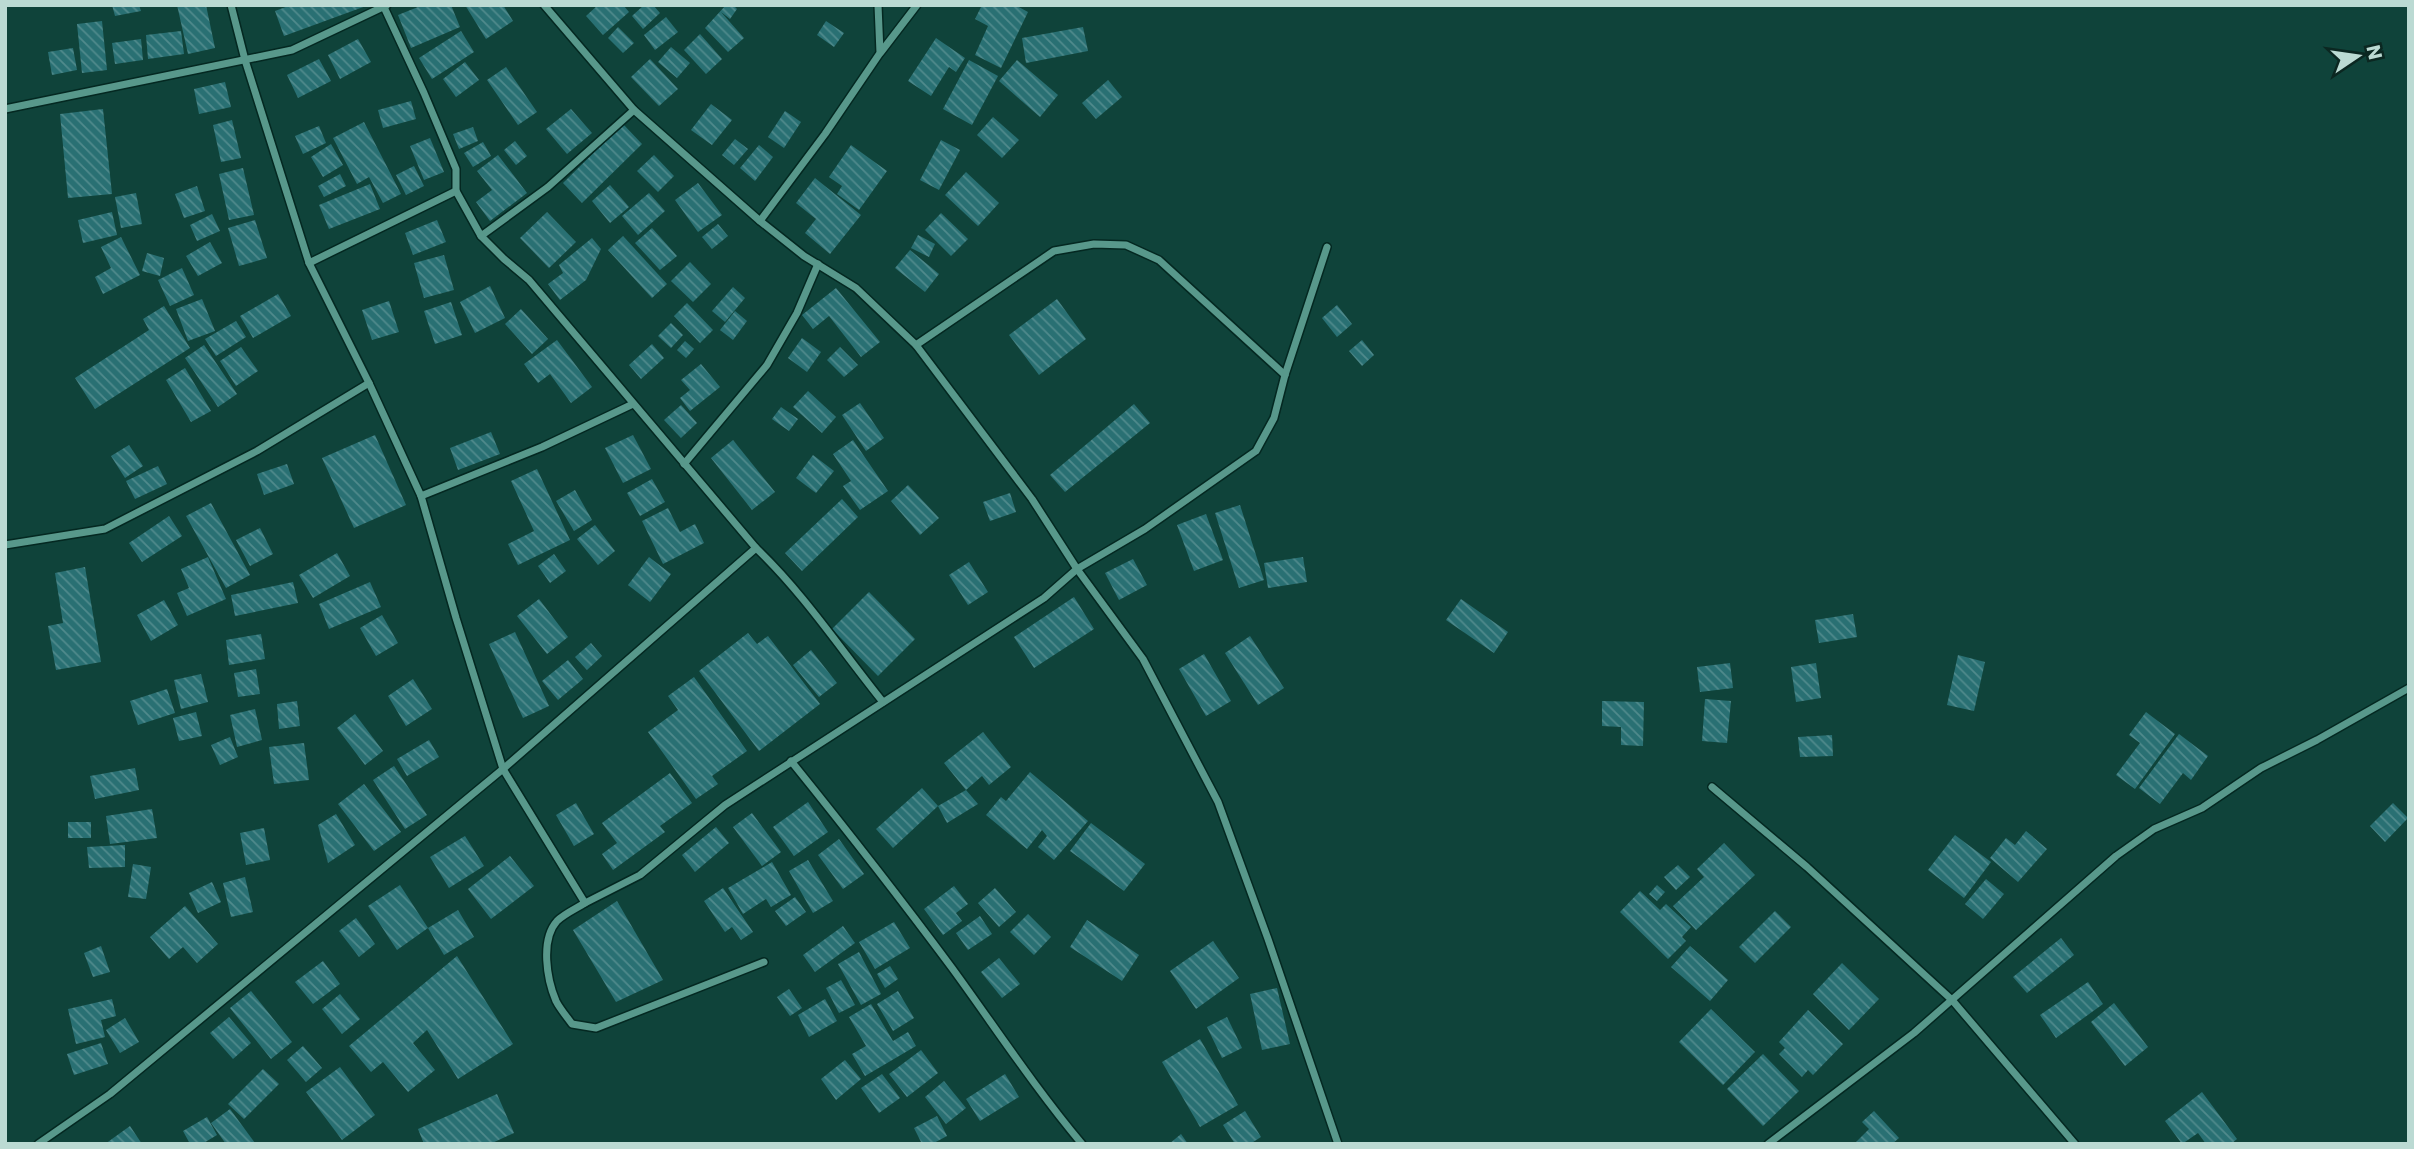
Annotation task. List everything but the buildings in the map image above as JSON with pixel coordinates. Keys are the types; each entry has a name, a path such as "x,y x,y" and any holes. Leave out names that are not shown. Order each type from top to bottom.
{"street":[{"path":"232,5 245,60 309,263 421,496 503,769 585,903"},
{"path":"544,5 634,110 760,221 804,256 856,288 916,345 1032,499 1077,569 1143,659 1218,802 1338,1144"},
{"path":"878,5 880,53"},
{"path":"760,221 917,5"},
{"path":"5,109 292,50 385,6 456,169 456,191 481,236 504,260 529,280 756,548 778,569 815,613 883,702"},
{"path":"481,236 548,187 634,110"},
{"path":"309,263 456,191"},
{"path":"916,345 1054,251 1094,244 1126,245 1159,260 1285,375"},
{"path":"764,962 596,1028 572,1024 556,1002 547,971 548,947 557,921 585,903 640,875 725,805 1044,598 1077,569 1144,529 1256,451 1274,418 1285,375 1327,247"},
{"path":"684,464 767,365 797,313 818,264"},
{"path":"5,545 105,529 257,451 369,383"},
{"path":"421,496 542,447 633,404"},
{"path":"38,1144 110,1094 503,769 756,548"},
{"path":"1768,1144 1914,1033 2116,856 2154,829 2202,808 2261,768 2409,688"},
{"path":"792,761 872,862 1052,1109 1082,1144"},
{"path":"1712,786 1807,867 1952,1000 2075,1144"}]}
